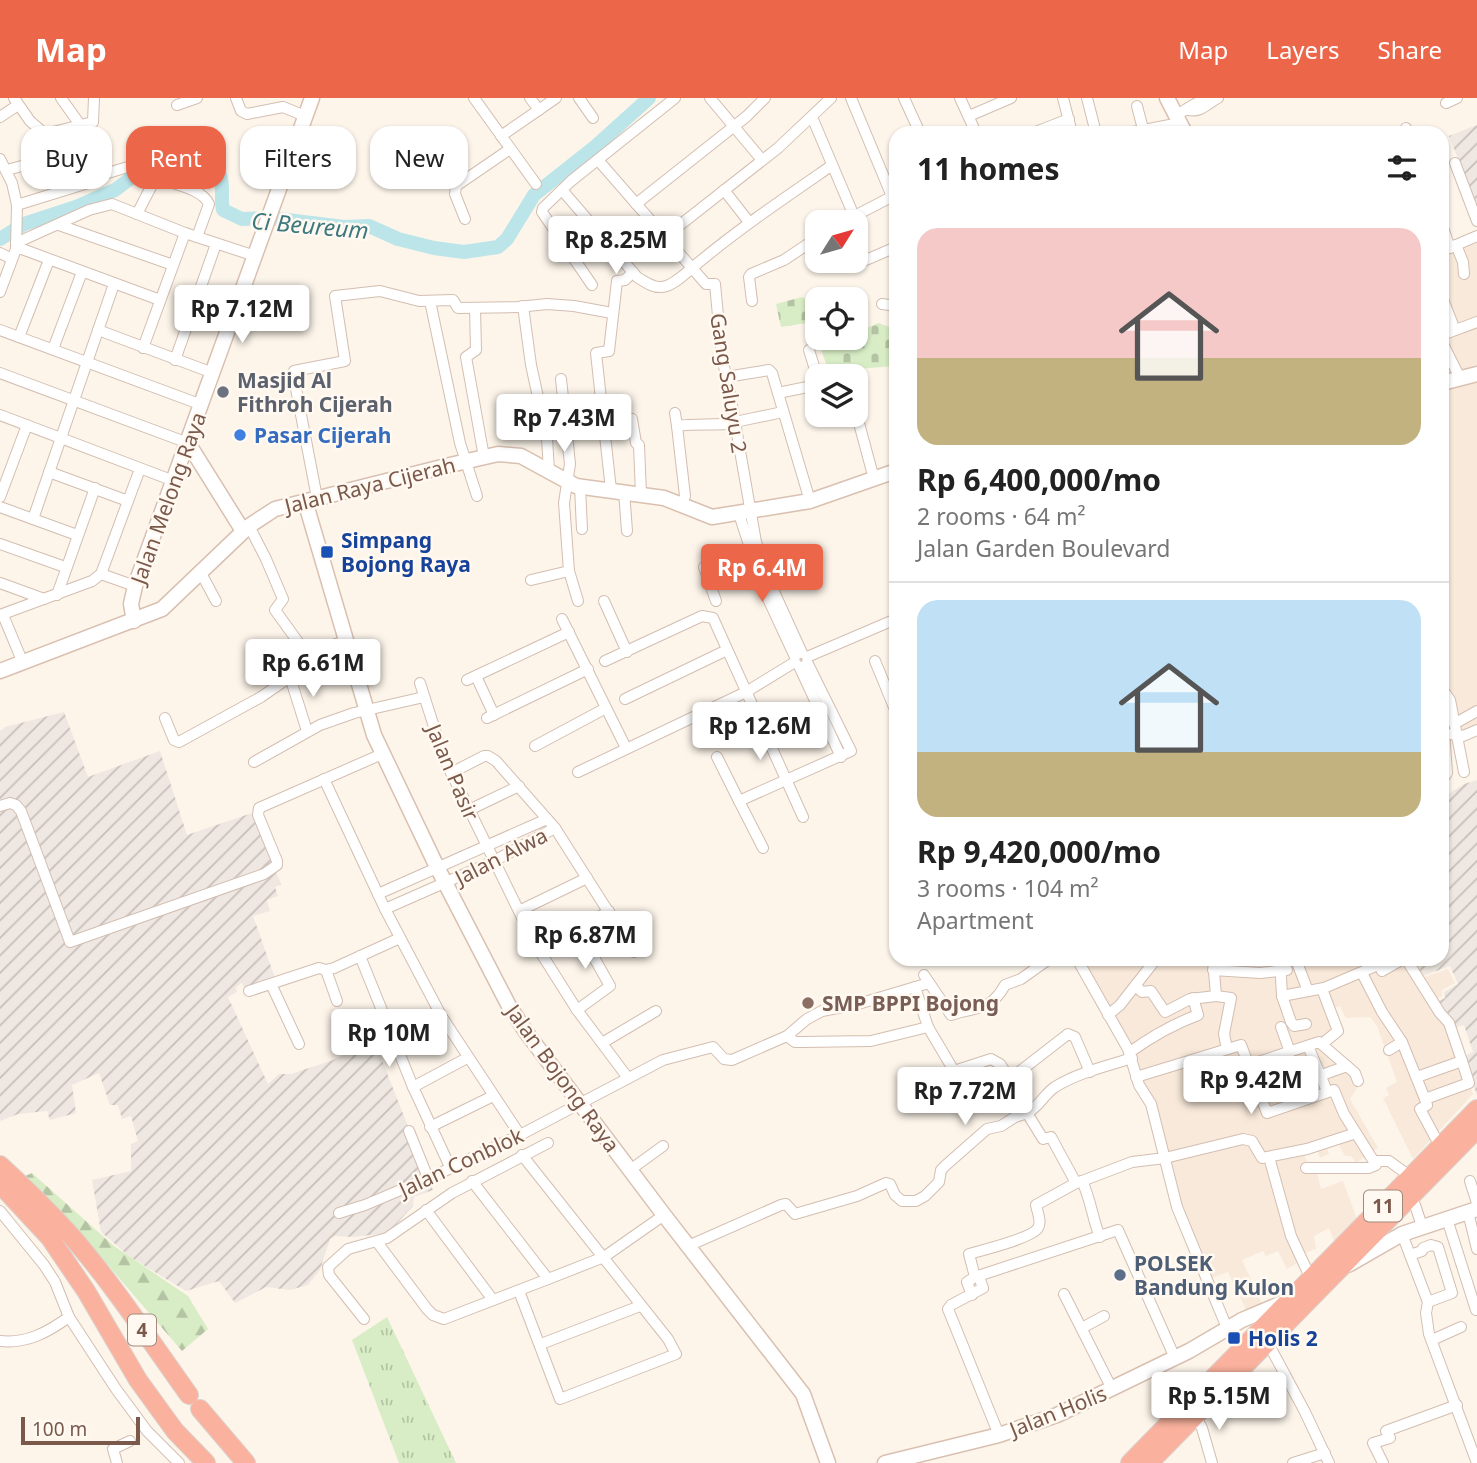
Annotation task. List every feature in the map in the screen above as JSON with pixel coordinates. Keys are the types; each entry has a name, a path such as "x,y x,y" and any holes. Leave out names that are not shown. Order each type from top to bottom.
{"highway":[{"name":"11","path":"1130,1463 1195,1416 1264,1327 1368,1248 1412,1196 1477,1109"},
{"name":"11","path":"1149,1463 1158,1444 1288,1301 1412,1177 1477,1129"},
{"name":"4","path":"0,1165 34,1196 88,1256 194,1402 246,1463"},
{"name":"4","path":"0,1184 25,1209 62,1254 138,1381 174,1430 203,1461"}],"street":[{"path":"61,98 81,126 93,122 94,98"},
{"path":"177,105 197,98"},
{"path":"236,98 241,111 247,114 283,107 305,116"},
{"name":"Jalan Melong Raya","path":"134,621 131,604 135,586 312,98"},
{"path":"474,98 536,184"},
{"path":"530,98 539,110"},
{"path":"501,136 556,98"},
{"path":"579,98 593,118"},
{"path":"592,285 542,212 545,204 675,98"},
{"path":"710,98 762,160"},
{"path":"636,204 765,98"},
{"path":"666,236 762,160 831,98"},
{"path":"851,98 889,185"},
{"path":"904,98 917,126"},
{"path":"960,98 973,126"},
{"path":"969,116 1011,98"},
{"path":"1063,98 1070,126"},
{"path":"1087,98 1094,126"},
{"path":"1167,98 1182,120"},
{"path":"1446,103 1457,98"},
{"path":"1156,126 1182,120 1216,99"},
{"path":"0,117 16,101 36,126"},
{"path":"1137,106 1142,126"},
{"path":"812,117 851,210"},
{"path":"1050,126 1069,119"},
{"path":"465,219 454,194 456,186 510,149"},
{"path":"0,159 12,183 16,205 15,243 0,292"},
{"name":"Gang Saluyu 2","path":"598,160 706,284 715,284 722,358 735,423 745,513 763,587 833,726 850,751 784,781"},
{"path":"1455,163 1477,221"},
{"path":"7,170 21,166"},
{"path":"562,190 633,272 645,283 661,288 692,268 749,222 831,166"},
{"path":"137,214 157,180 198,192 205,196 209,204 197,237"},
{"path":"16,205 66,189"},
{"path":"724,190 749,222"},
{"path":"868,210 889,201"},
{"path":"0,253 15,243 89,210 112,204 185,233 255,256"},
{"path":"59,225 173,265"},
{"path":"143,348 185,233"},
{"path":"1464,274 1463,262 1449,248 1477,236"},
{"path":"15,243 49,260 160,300"},
{"path":"175,360 216,244"},
{"path":"752,301 749,277 751,274 784,260 805,247"},
{"path":"868,260 889,250"},
{"path":"19,337 49,260"},
{"path":"52,349 82,272"},
{"path":"627,531 604,421 596,353 609,351 617,281 625,280 633,272"},
{"path":"33,519 114,284"},
{"path":"311,499 293,372 345,361 335,296 380,291 419,300 453,300 458,308 547,304 612,313"},
{"path":"430,301 460,443 477,496"},
{"path":"882,304 889,305"},
{"path":"523,306 531,365 547,438 549,471"},
{"path":"475,308 475,350 466,357 484,457"},
{"path":"1449,315 1455,330"},
{"path":"1449,332 1477,322"},
{"path":"0,330 202,405"},
{"path":"97,330 213,373"},
{"path":"809,350 813,364"},
{"path":"1449,356 1460,378"},
{"path":"726,377 769,370 772,373 810,501"},
{"path":"0,373 188,443 266,559 283,600 275,610 306,653"},
{"path":"1449,381 1477,374"},
{"path":"561,379 570,464 582,529"},
{"path":"778,393 805,387"},
{"path":"677,426 695,423 714,427 783,412"},
{"path":"675,413 685,496 681,506"},
{"path":"0,415 174,481"},
{"path":"604,421 632,419 636,444 639,445 641,494"},
{"path":"0,497 27,425"},
{"path":"860,427 874,479"},
{"name":"Jalan Raya Cijerah","path":"0,671 162,609 246,529 275,509 484,457 498,454 521,456 574,485 664,498 712,517 810,501 889,474"},
{"path":"23,663 1,615 92,581 101,574 140,468"},
{"path":"49,472 128,501"},
{"path":"574,485 564,503 569,571 578,601"},
{"path":"57,595 95,488"},
{"name":"Jalan Bojong Raya","path":"311,499 365,710 382,754 437,867 516,1017 664,1215 803,1394 828,1463"},
{"path":"0,507 77,535"},
{"path":"0,544 65,567"},
{"path":"716,601 704,567 755,552"},
{"path":"531,580 569,571"},
{"path":"201,573 216,601"},
{"path":"101,574 135,586"},
{"path":"0,583 44,599"},
{"path":"604,601 627,652"},
{"path":"605,662 702,616 713,618 784,781 803,817"},
{"path":"562,619 626,748"},
{"path":"578,772 746,692 801,660 889,622"},
{"path":"569,632 471,678 490,716 588,669"},
{"path":"165,718 174,740 180,742 261,697 290,677 306,653 346,641"},
{"path":"625,699 727,650"},
{"path":"875,661 889,695"},
{"path":"290,677 307,731"},
{"name":"Jalan Pasir","path":"420,683 451,773 540,952 577,1010 628,1078"},
{"name":"Jalan Pasir","path":"254,762 307,731 365,710 424,697"},
{"path":"1449,699 1464,772"},
{"path":"535,746 606,708"},
{"path":"1449,730 1455,729 1477,711"},
{"path":"1455,729 1463,736 1477,730"},
{"path":"0,806 16,804 21,811 70,942 274,869 277,861 257,811 259,807 382,754"},
{"path":"451,773 488,756 519,786 555,828 634,952"},
{"path":"717,757 763,848"},
{"path":"324,779 385,909 443,1020 520,1135"},
{"path":"739,801 784,781"},
{"path":"469,810 519,786"},
{"name":"Jalan Alwa","path":"378,894 547,819"},
{"name":"Jalan Alwa","path":"385,909 494,861 555,828"},
{"path":"519,911 587,878"},
{"path":"540,952 608,911"},
{"path":"577,1010 610,985 578,929"},
{"path":"249,991 318,968 326,970 400,938"},
{"path":"360,956 430,1127 450,1167"},
{"path":"928,1027 871,1041 795,1042 787,1036 807,1019 822,1011 858,1004 915,987 927,979 951,1016 988,1006 1000,996 1005,985 1021,979 1039,966"},
{"path":"1081,966 1131,1055 1139,1086 1151,1104 1177,1207 1227,1328"},
{"path":"1108,1015 1151,966"},
{"path":"1213,966 1216,996"},
{"path":"1282,966 1281,1027 1290,1052"},
{"path":"1299,966 1308,991"},
{"path":"1282,996 1322,989 1363,973 1372,966"},
{"path":"1410,966 1449,1023 1469,1083 1425,1099"},
{"path":"326,970 337,1001"},
{"path":"1213,970 1283,971"},
{"path":"1363,973 1382,1012 1402,1042 1427,1105 1420,1109 1444,1152"},
{"path":"271,984 299,1044"},
{"path":"1136,986 1142,992 1151,991 1165,1012 1193,999 1216,996 1231,998 1224,1034 1227,1049"},
{"path":"915,987 928,1027 952,1070 991,1059 1000,1064 1043,1139 1051,1137 1092,1204 1090,1213 1100,1237"},
{"path":"1322,989 1338,1031 1322,1044"},
{"path":"688,1246 780,1205 786,1204 795,1214 857,1196 887,1183 899,1199 907,1202 925,1196 939,1182 941,1170 964,1147 990,1127 1001,1126 1027,1113 1045,1098 1051,1089 1095,1068 1131,1055 1150,1038 1198,1015 1193,999"},
{"path":"602,1043 656,1011"},
{"path":"396,1045 443,1020"},
{"path":"1281,1027 1306,1024"},
{"path":"1010,1079 1068,1034 1075,1037 1090,1072"},
{"name":"Jalan Conblok","path":"339,1213 366,1205 520,1135 663,1060 713,1047 724,1059 732,1060 787,1036"},
{"path":"1248,1065 1319,1042 1355,1073 1358,1081"},
{"path":"1389,1050 1402,1042"},
{"path":"1136,1077 1242,1046 1267,1113 1327,1091 1335,1091 1376,1166 1306,1168"},
{"path":"1308,1046 1327,1091"},
{"path":"413,1087 467,1058"},
{"path":"1417,1077 1462,1061"},
{"path":"1291,1086 1347,1066"},
{"path":"430,1127 493,1096"},
{"path":"409,1130 428,1178"},
{"path":"999,1435 948,1309 983,1288 969,1254 1028,1235 1039,1227 1036,1205 1079,1182 1132,1162 1165,1158 1247,1138 1257,1146 1261,1157 1269,1157 1331,1143 1356,1133"},
{"path":"364,1319 330,1275 328,1267 348,1249 377,1242 395,1233 472,1181 548,1143"},
{"path":"630,1170 663,1146"},
{"path":"522,1155 668,1339 676,1354 547,1403"},
{"path":"1269,1157 1291,1236 1311,1279"},
{"path":"1375,1161 1389,1161 1412,1177"},
{"path":"472,1181 548,1279"},
{"path":"1469,1181 1477,1249"},
{"path":"1412,1196 1422,1226"},
{"path":"1368,1248 1474,1208"},
{"path":"426,1210 493,1300"},
{"path":"0,1211 44,1265 55,1282 69,1317 116,1389 147,1431 179,1463"},
{"path":"377,1242 427,1309 436,1317 451,1318 604,1257 664,1215"},
{"path":"1447,1219 1476,1310"},
{"path":"977,1276 1119,1230 1174,1358"},
{"path":"1402,1234 1428,1302 1426,1313 1432,1340 1477,1463"},
{"path":"1410,1255 1430,1245 1438,1247 1452,1293 1428,1302"},
{"path":"519,1291 560,1399"},
{"path":"1065,1294 1112,1389"},
{"path":"541,1345 640,1306"},
{"path":"0,1341 19,1342 36,1337 69,1317"},
{"path":"1082,1328 1104,1317"},
{"path":"1264,1327 1327,1458 1293,1463"},
{"name":"Jalan Holis","path":"885,1463 999,1435 1057,1415 1174,1358 1227,1328 1264,1327"},
{"path":"1432,1340 1461,1327"},
{"path":"1384,1463 1373,1443 1390,1438 1386,1430 1457,1405"},
{"path":"1195,1416 1202,1428 1212,1463"},
{"path":"117,1463 113,1450 130,1441"}],"shaded area":[{"path":"1477,125 1477,208 1449,136"},
{"path":"1477,239 1477,365 1449,374 1449,250"},
{"path":"1477,379 1477,725 1460,732 1449,731 1449,388"},
{"path":"64,712 88,777 160,751 187,835 252,813 281,884 275,887 278,896 267,900 270,911 253,916 275,978 244,988 242,983 236,987 237,992 228,997 268,1084 279,1074 291,1074 333,1060 374,1040 433,1190 414,1197 413,1206 388,1233 335,1236 330,1239 320,1270 308,1285 290,1290 266,1287 235,1303 219,1281 186,1291 130,1257 101,1232 92,1180 131,1171 131,1144 138,1141 131,1116 122,1119 118,1105 110,1105 99,1073 72,1085 76,1113 50,1120 47,1111 18,1114 0,1121 0,731 5,727"},
{"path":"1477,780 1477,1095 1463,1057 1473,1052 1464,1025 1454,1028 1436,1002 1445,998 1444,992 1458,984 1450,966 1420,977 1414,966 1449,966 1449,794"},
{"path":"1082,966 1377,966 1381,975 1407,966 1418,979 1448,969 1455,983 1442,990 1442,996 1433,1001 1456,1042 1473,1094 1413,1159 1383,1098 1389,1095 1386,1088 1397,1082 1377,1026 1370,1017 1346,1018 1340,1006 1326,1010 1338,1031 1319,1043 1358,1081 1350,1099 1378,1148 1356,1163 1351,1156 1345,1156 1338,1143 1326,1145 1329,1154 1320,1158 1317,1148 1303,1150 1308,1165 1315,1165 1321,1189 1343,1181 1357,1219 1334,1241 1329,1228 1314,1236 1316,1249 1299,1255 1301,1261 1287,1269 1278,1251 1266,1256 1263,1251 1242,1260 1263,1306 1247,1312 1228,1272 1209,1279 1174,1197 1165,1139 1151,1101"}],"green space":[{"path":"802,297 805,299 805,323 781,327 776,304"},
{"path":"878,323 889,327 889,367 868,368 868,364 826,364 821,350 868,350 868,327"},
{"path":"32,1173 114,1246 188,1296 208,1329 182,1351 93,1248 23,1177"},
{"path":"387,1317 456,1463 399,1463 352,1340"}],"waterway":[{"name":"Ci Beureum","path":"0,239 24,224 76,207 115,190 139,172 166,169 218,171 223,210 242,219 271,218 344,227 369,226 398,239 464,252 498,247 507,239 534,195 596,146 649,98"}],"place":[{"name":"Masjid Al Fithroh Cijerah","path":"223,392"},
{"name":"Pasar Cijerah","path":"240,435"},
{"name":"Simpang Bojong Raya","path":"327,552"},
{"name":"SMP BPPI Bojong","path":"808,1003"},
{"name":"POLSEK Bandung Kulon","path":"1120,1275"},
{"name":"Holis 2","path":"1234,1338"}]}
